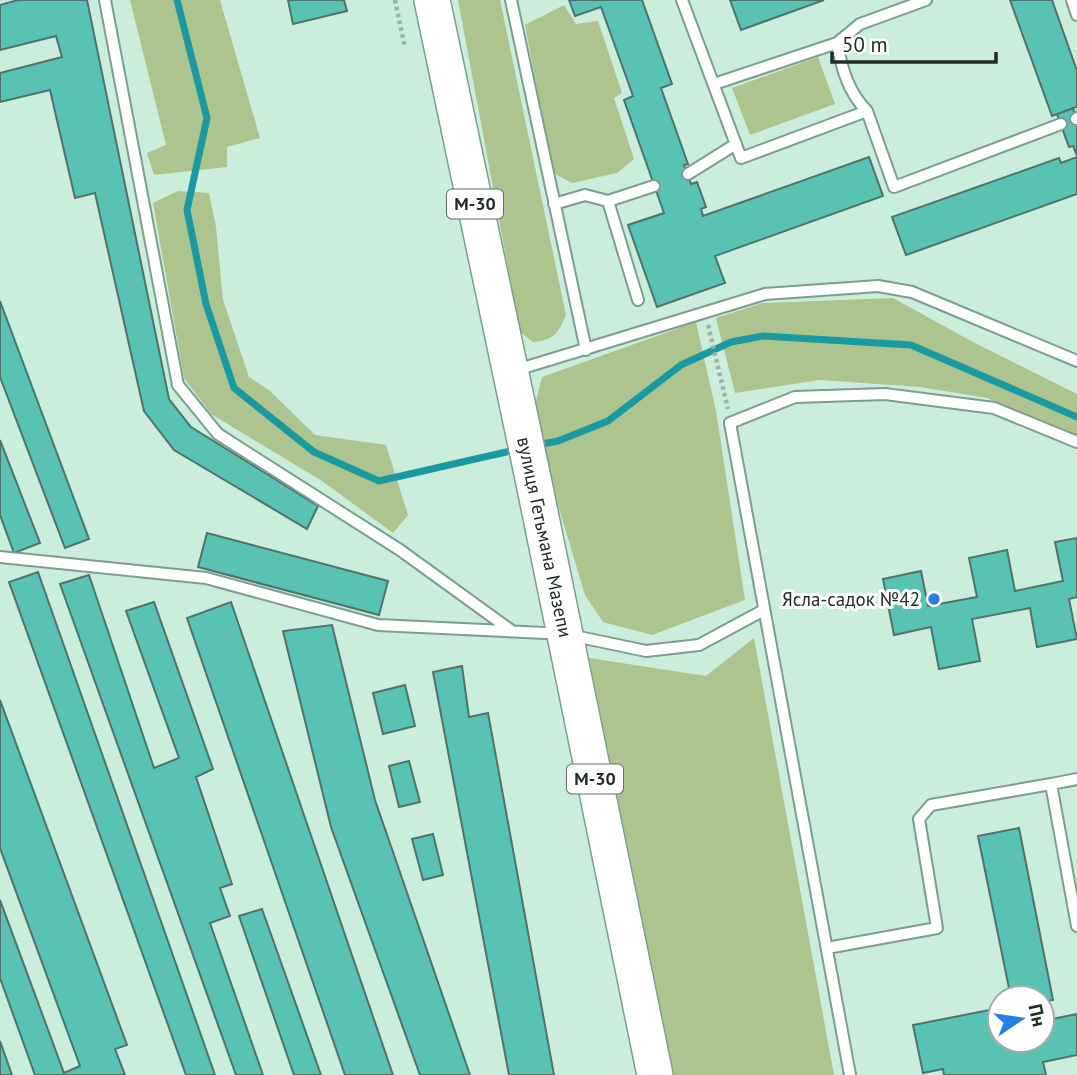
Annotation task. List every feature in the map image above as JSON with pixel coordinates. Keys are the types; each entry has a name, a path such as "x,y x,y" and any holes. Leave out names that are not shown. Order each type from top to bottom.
{"highway":[{"name":"вулиця Гетьмана Мазепи","path":"432,0 655,1075"}],"lane":[{"path":"105,0 178,385 218,434 401,550 512,631"},
{"path":"511,0 586,350"},
{"path":"682,0 741,158 867,111"},
{"path":"714,84 837,43 860,24 926,0"},
{"path":"1072,0 1077,15"},
{"path":"837,43 842,69 855,99 867,111 894,187 1061,124"},
{"path":"688,174 736,144"},
{"path":"554,204 584,195 608,201 654,186"},
{"path":"608,201 638,300"},
{"path":"511,372 765,294 878,286 912,292 1077,361"},
{"path":"850,1075 730,423 795,397 885,394 994,408 1077,442"},
{"path":"0,557 206,578 378,625 565,634 646,651 699,645 764,610"},
{"path":"827,948 937,928 919,819 931,805 1077,779"},
{"path":"1051,784 1077,926"}],"path":[{"path":"395,0 405,48"},
{"path":"709,328 722,376 730,423"}],"green space":[{"path":"130,0 220,0 260,138 227,147 227,167 154,175 147,153 166,145"},
{"path":"458,0 500,0 566,315 555,334 540,341 533,342 520,332"},
{"path":"564,5 576,24 598,21 622,93 614,98 634,159 617,173 572,183 553,173 525,25"},
{"path":"818,57 835,104 750,135 732,88"},
{"path":"178,191 209,193 216,227 223,300 249,377 270,391 315,435 386,445 408,515 393,533 322,481 211,414 184,378 153,203"},
{"path":"893,298 1077,394 1077,435 987,398 920,387 820,380 735,393 716,318 763,303"},
{"path":"696,322 716,411 745,600 652,635 603,622 585,595 552,485 535,405 542,377"},
{"path":"754,638 834,1075 674,1075 589,658 706,676"}],"building":[{"path":"18,0 87,0 169,399 191,427 318,506 307,529 174,450 144,411 95,193 75,198 50,90 0,102 0,73 62,57 56,36 0,50 0,5"},
{"path":"288,0 344,0 347,11 293,24"},
{"path":"569,0 642,0 672,84 661,88 688,164 684,165 691,184 697,182 706,207 701,209 703,216 869,157 883,196 715,256 725,283 657,307 628,225 664,213 624,100 633,96 601,7 575,16"},
{"path":"730,0 824,0 741,30"},
{"path":"1010,0 1052,0 1077,71 1077,107 1052,116"},
{"path":"1073,108 1077,120 1077,156 1073,146 1069,147 1057,114"},
{"path":"1077,157 1077,194 906,255 892,217 1059,158 1061,163"},
{"path":"0,301 89,539 65,548 0,377"},
{"path":"0,440 40,543 14,553 0,515"},
{"path":"207,533 388,581 379,615 198,567"},
{"path":"1077,538 1077,597 1069,599 1077,639 1037,647 1030,608 972,619 980,661 939,669 931,627 894,635 883,579 921,571 928,606 977,597 969,558 1007,550 1015,591 1063,581 1055,542"},
{"path":"38,572 215,1075 186,1075 9,582"},
{"path":"89,575 154,768 179,758 126,611 154,602 213,769 196,777 232,884 220,888 230,916 210,923 263,1075 236,1075 60,584"},
{"path":"231,602 393,1075 345,1075 187,618"},
{"path":"332,625 375,800 470,1075 420,1075 331,827 283,631"},
{"path":"462,666 469,717 488,713 554,1075 509,1075 433,672"},
{"path":"405,685 415,726 383,734 373,693"},
{"path":"0,700 127,1045 115,1049 125,1075 35,1075 0,978 0,900 64,1073 80,1066 0,848"},
{"path":"409,761 420,802 399,807 389,766"},
{"path":"1019,828 1050,984 1008,984 978,836"},
{"path":"433,834 443,875 423,880 412,839"},
{"path":"262,909 321,1075 294,1075 239,916"},
{"path":"986,1011 986,1054 1056,1054 1056,1018 1077,1014 1077,1055 1043,1062 1046,1075 944,1075 943,1069 923,1073 913,1025"},
{"path":"0,1041 12,1075 0,1075"}],"waterway":[{"path":"177,0 207,118 187,210 206,304 234,388 314,452 379,481 519,449"},
{"path":"537,445 558,441 608,421 681,365 731,342 763,336 911,345 1077,417"}],"place":[{"name":"Ясла-садок №42","path":"934,599"}]}
